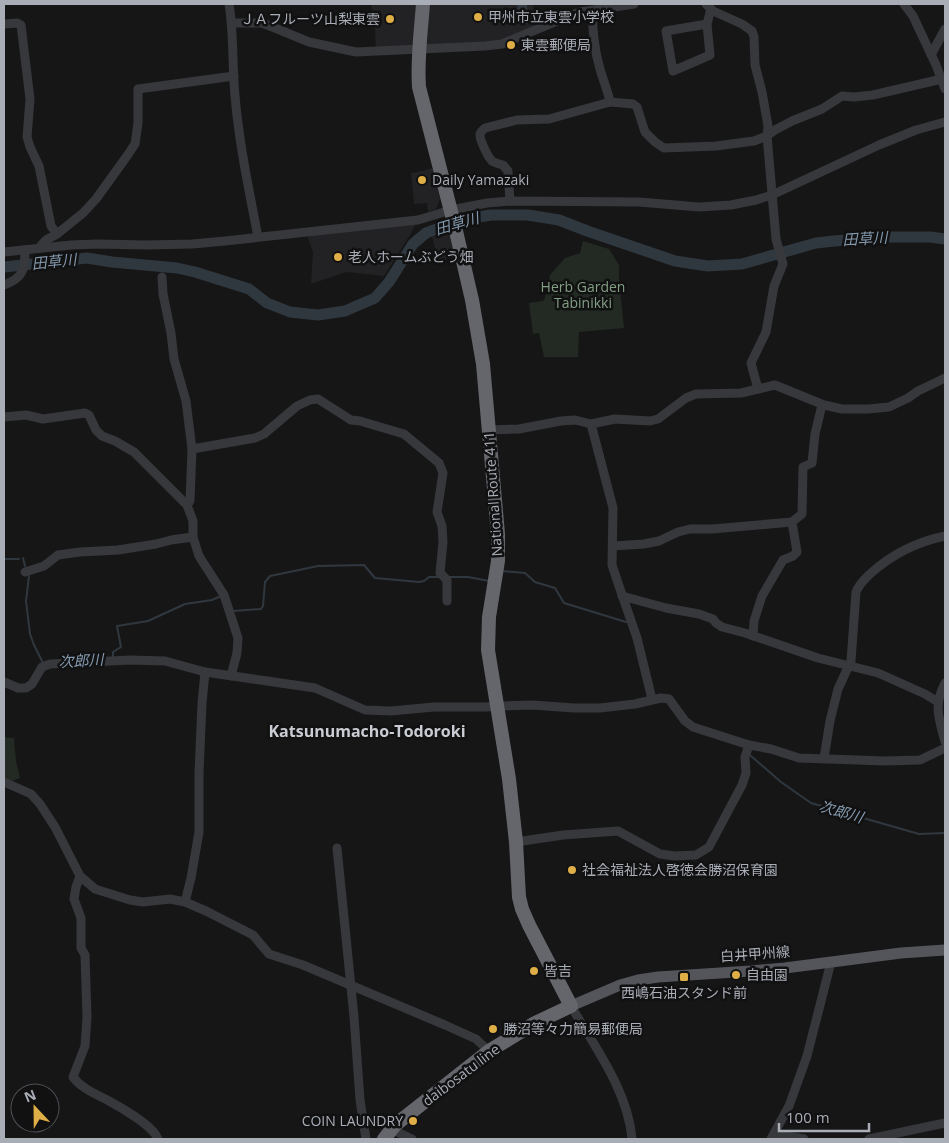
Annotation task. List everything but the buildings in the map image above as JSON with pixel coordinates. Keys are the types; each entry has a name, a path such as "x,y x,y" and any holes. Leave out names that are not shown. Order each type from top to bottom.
{"highway":[{"name":"National Route 411","path":"423,4 419,50 419,87 472,300 483,364 498,534 498,561 489,617 488,639 509,779 516,842 517,884 528,925 571,1006"},
{"name":"daibosatu line","path":"388,1134 489,1051 535,1022 571,1006"}],"main road":[{"name":"白井甲州線","path":"571,1006 608,989 658,976 760,970 901,953 945,950"}],"street":[{"path":"229,4 232,23 239,132 258,237"},
{"path":"232,23 262,23 310,42 356,52 419,50 502,44 569,16 592,10 634,4"},
{"path":"510,201 508,171 503,165 494,163 489,158 480,138 480,134 486,128 517,120 549,119 610,102 633,104 637,107 645,132 664,148 716,146 754,141 767,136 792,121 822,109 842,96 873,95 944,83 913,16 904,4"},
{"path":"707,24 666,30 673,71 710,55 707,24 708,6"},
{"path":"708,6 713,11 742,24 752,31 755,65 767,118 776,239 783,264 774,286 766,332 751,364 758,389"},
{"path":"592,10 594,48 610,102"},
{"path":"4,24 17,23 21,25 30,99 27,137 39,166 51,226 57,234"},
{"path":"931,55 945,29"},
{"path":"39,248 46,240 57,234 83,213 96,199 135,144 138,122 138,89 234,76"},
{"path":"4,252 25,253 39,248 97,244 192,244 418,220 453,220 487,203 510,201 631,202 699,207 731,205 772,195 879,145 916,130 945,122"},
{"path":"4,285 20,276 25,253"},
{"path":"162,277 174,359 186,401 192,449 190,501 187,505"},
{"path":"489,430 519,429 575,420 591,424 615,419 650,421 658,419 686,398 696,394 741,393 775,385 822,405 842,409 889,407 945,378"},
{"path":"192,449 255,438 264,434 297,406 310,400 318,399 351,420 360,420 404,434 440,463 443,473 438,512 442,526 443,542 440,573 447,580 448,601"},
{"path":"613,546 652,543 690,529 712,529 792,522 802,514 803,467 812,463 815,434 822,405"},
{"path":"4,416 26,414 43,419 89,415 96,430 102,436 134,452 187,505 193,521 193,537 199,556 224,595 238,638 237,653 231,676"},
{"path":"591,424 613,508 612,564 637,638 652,699"},
{"path":"752,636 754,621 762,596 783,560 797,552 792,522"},
{"path":"824,758 838,689 851,661 856,592 858,587 881,564 893,556 933,538 945,536"},
{"path":"25,572 44,566 58,555 118,550 193,537"},
{"path":"622,596 666,608 699,614 713,619 722,627 818,658 878,673 925,694 938,702"},
{"path":"4,682 22,689 26,688 32,684 42,667 50,664 130,660 164,661 205,672 315,688 365,710 532,705 600,708 635,704 661,698 669,699 685,721 693,726 799,758 885,761 920,760 945,748"},
{"path":"185,902 199,832 199,773 205,672"},
{"path":"945,683 940,692 938,702 945,742"},
{"path":"516,842 563,835 618,831 660,854 675,856 696,854 709,847 742,785 746,773 745,757 749,744"},
{"path":"4,782 31,794 40,804 55,826 80,876 95,889 143,902 170,899 185,902 253,935 269,954 350,984 476,1039 489,1051"},
{"path":"337,848 360,1100 366,1139"},
{"path":"80,876 74,899 81,918 81,948 85,955 87,1017 85,1046 73,1077 77,1083 141,1122 156,1134 158,1139"},
{"path":"804,1139 773,1137 789,1106 808,1056 831,962"},
{"path":"571,1006 624,1100 631,1126 632,1139"},
{"path":"869,1139 945,1123"},
{"path":"388,1134 412,1139"}],"shaded area":[{"name":"甲州市立東雲小学校","path":"371,4 533,4 535,30 502,44 376,52"},
{"path":"517,4 527,4 528,24 519,24"},
{"path":"433,169 440,199 436,209 428,212 427,203 414,204 411,173"},
{"path":"418,220 384,276 346,272 311,284 313,252 306,232"},
{"path":"456,231 462,256 438,261 432,237"}],"green space":[{"name":"Herb Garden Tabinikki","path":"583,241 609,249 619,265 624,328 579,332 578,357 544,357 539,333 533,334 529,303 543,301 550,275 565,258 580,253"},
{"path":"4,737 14,738 20,778 10,782 4,779"}],"waterway":[{"name":"田草川","path":"4,267 87,258 177,268 249,289 267,303 290,312 318,315 345,311 375,298 389,282 413,244 426,233 461,220 491,215 528,215 559,220 675,261 708,266 742,264 816,243 888,237 945,239"},
{"name":"次郎川","path":"23,558 25,566"},
{"name":"次郎川","path":"4,559 19,559"},
{"name":"次郎川","path":"233,611 261,609 263,606 265,582 270,576 318,566 364,565 375,578 419,582 429,577 439,577"},
{"name":"次郎川","path":"502,571 525,573 535,582 555,588 564,603 626,622"},
{"name":"次郎川","path":"29,576 26,601 30,634 43,663"},
{"name":"次郎川","path":"449,577 468,577 489,581"},
{"name":"次郎川","path":"113,657 113,652 121,647 117,626 148,621 185,604 212,600 221,596"},
{"name":"次郎川","path":"751,756 781,782 811,803 919,834 945,833"}],"place":[{"name":"甲州市立東雲小学校","path":"478,17"},
{"name":"ＪＡフルーツ山梨東雲","path":"390,19"},
{"name":"東雲郵便局","path":"511,45"},
{"name":"Daily Yamazaki","path":"422,180"},
{"name":"老人ホームぶどう畑","path":"338,257"},
{"name":"社会福祉法人啓徳会勝沼保育園","path":"572,870"},
{"name":"皆吉","path":"534,971"},
{"name":"自由園","path":"736,975"},
{"name":"西嶋石油スタンド前","path":"684,977"},
{"name":"勝沼等々力簡易郵便局","path":"493,1029"},
{"name":"COIN LAUNDRY","path":"413,1121"}],"district":[{"name":"Katsunumacho-Todoroki","path":"367,731"}]}
